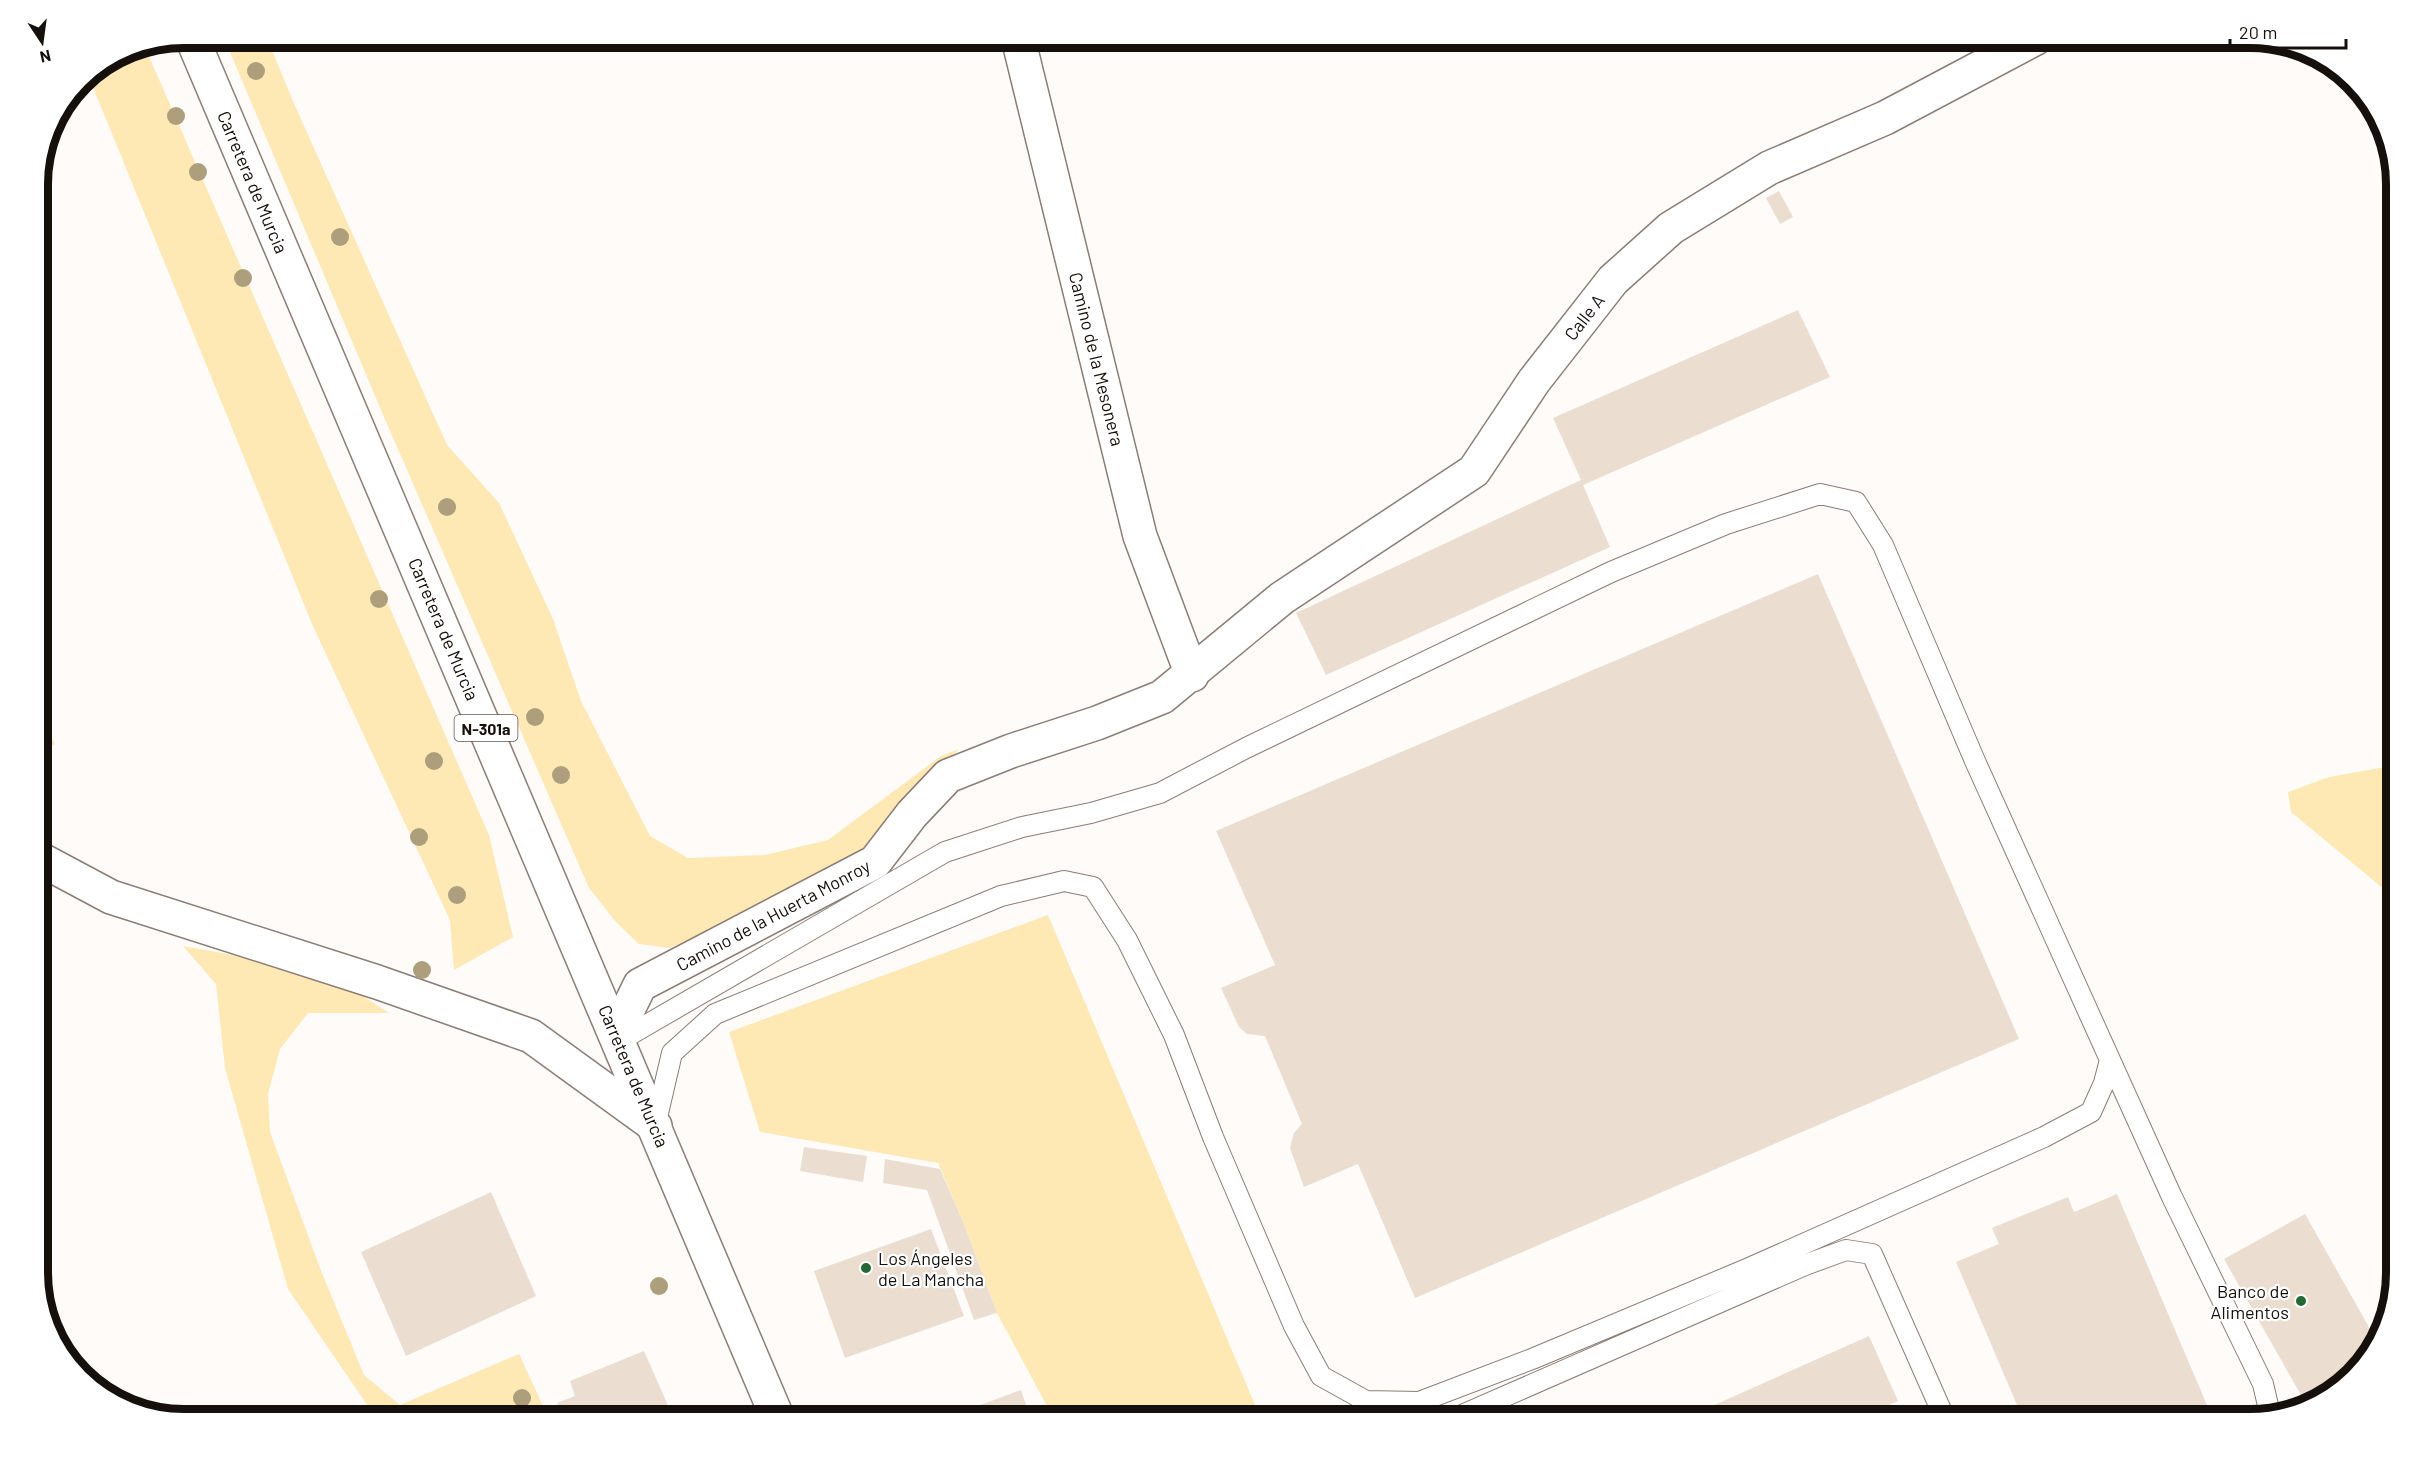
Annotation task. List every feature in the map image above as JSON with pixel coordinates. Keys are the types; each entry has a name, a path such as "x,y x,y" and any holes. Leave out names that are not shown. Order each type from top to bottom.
{"main road":[{"name":"Carretera de Murcia","path":"196,48 774,1409"},
{"name":"Camino de la Mesonera","path":"1020,48 1140,536 1192,675"},
{"name":"Calle A","path":"1192,675 1282,598 1474,471 1534,381 1613,280 1671,228 1769,168 1885,117 2017,48"},
{"name":"Camino de la Huerta Monroy","path":"617,1038 640,985 875,862 912,814 948,776 1011,751 1097,723 1162,697 1192,675"},
{"path":"48,863 111,897 377,982 531,1036 655,1126"}],"lane":[{"path":"617,1038 945,852 1022,826 1091,813 1160,794 1246,748 1611,572 1726,524 1820,494 1856,502 1883,545 1975,761 2109,1060 2172,1197 2263,1384 2269,1408"},
{"path":"655,1126 672,1053 716,1014 1001,896 1064,881 1093,887 1127,940 1174,1035 1213,1137 1290,1315 1321,1376 1366,1401 1419,1402 1532,1359 1747,1269 2044,1137 2091,1112 2104,1083 2109,1060"},
{"path":"1476,1409 1805,1265 1845,1250 1872,1254 1941,1409"}],"shaded area":[{"path":"228,48 271,48 447,445 499,503 553,619 581,701 650,836 688,858 765,855 828,840 941,756 959,749 850,864 714,931 669,948 639,944 616,922 589,888 384,417"},
{"path":"148,53 489,835 513,937 454,970 450,920 312,624 92,84 108,71 140,55"},
{"path":"48,730 55,744 48,748"},
{"path":"2386,767 2386,891 2291,812 2288,792 2329,777"},
{"path":"1048,915 1257,1409 1049,1409 997,1313 964,1224 938,1163 760,1132 729,1032"},
{"path":"183,946 255,959 352,989 389,1013 308,1013 280,1049 268,1094 270,1132 320,1268 364,1375 400,1405 519,1354 544,1409 372,1409 368,1406 288,1289 225,1068 216,984"}],"building":[{"path":"1779,191 1793,217 1780,224 1766,198"},
{"path":"1798,310 1830,377 1583,485 1610,547 1326,675 1296,613 1581,480 1553,418"},
{"path":"1818,574 2019,1039 1415,1298 1358,1164 1304,1187 1290,1148 1294,1133 1302,1124 1265,1036 1247,1034 1239,1027 1221,988 1275,965 1216,831"},
{"path":"804,1147 867,1156 863,1182 800,1171"},
{"path":"885,1159 940,1169 964,1224 997,1313 974,1320 927,1190 883,1183"},
{"path":"491,1192 536,1296 406,1356 361,1252"},
{"path":"2117,1194 2207,1405 2197,1409 2019,1409 1956,1262 1999,1244 1992,1228 2068,1197 2074,1212"},
{"name":"Banco de Alimentos","path":"2305,1214 2372,1333 2368,1341 2358,1356 2333,1381 2303,1399 2224,1259"},
{"path":"931,1229 964,1316 845,1358 814,1271"},
{"path":"1869,1336 1898,1401 1880,1409 1705,1409"},
{"path":"644,1351 670,1409 560,1409 557,1403 575,1396 570,1381"},
{"path":"1021,1390 1028,1409 969,1409"}],"place":[{"name":"Los Ángeles de La Mancha","path":"866,1268"},
{"name":"Banco de Alimentos","path":"2301,1301"}]}
